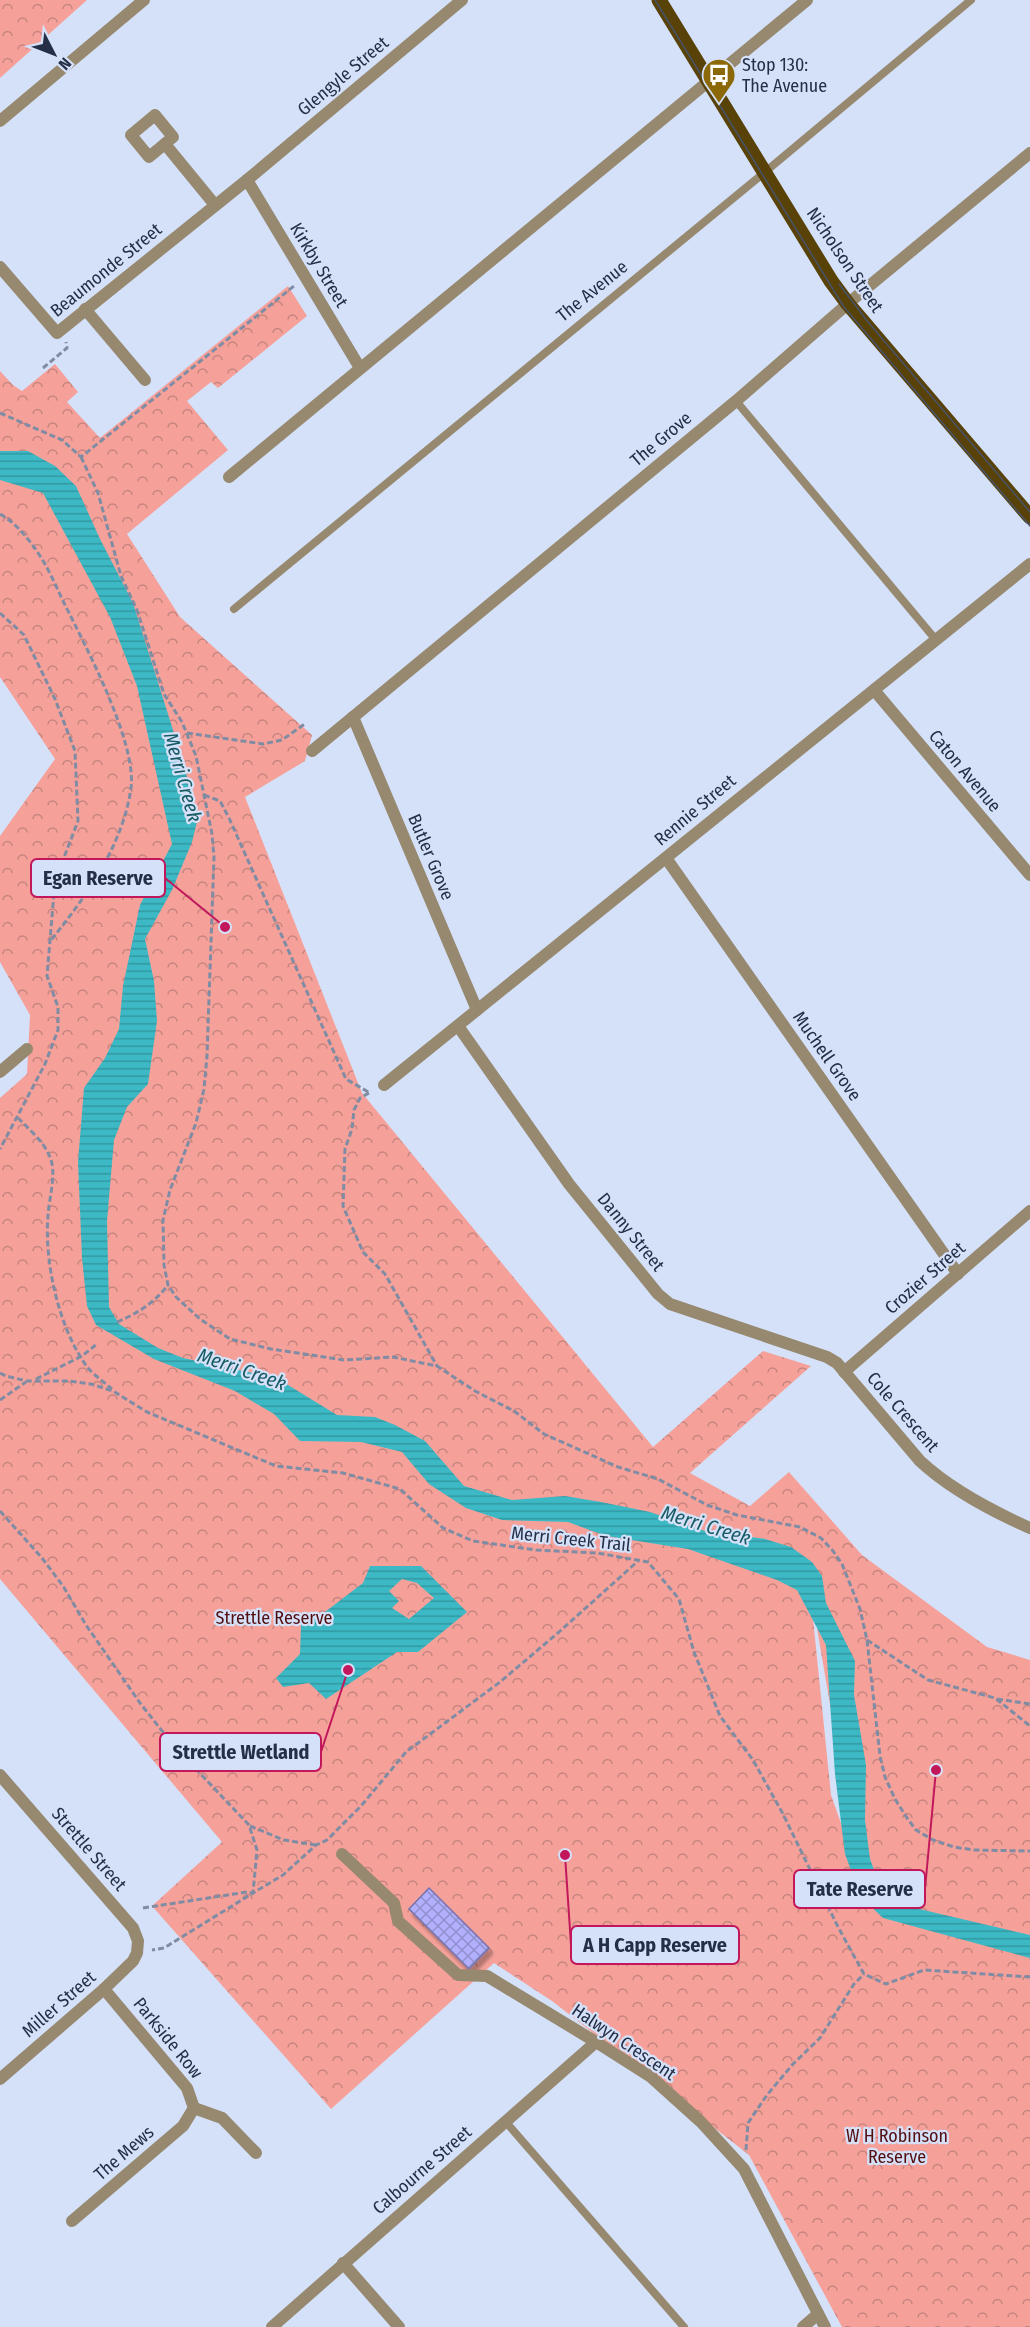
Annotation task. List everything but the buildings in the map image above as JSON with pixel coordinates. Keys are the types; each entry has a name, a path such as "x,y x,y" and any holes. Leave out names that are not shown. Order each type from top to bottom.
{"main road":[{"name":"Nicholson Street","path":"659,0 848,304 1030,517"}],"street":[{"path":"0,121 144,0"},
{"name":"Glengyle Street","path":"247,180 462,0"},
{"path":"229,477 807,0"},
{"path":"165,144 215,205"},
{"name":"The Grove","path":"312,751 1030,153"},
{"name":"Beaumonde Street","path":"0,267 57,333 247,180"},
{"name":"Kirkby Street","path":"247,180 360,368"},
{"path":"85,309 145,380"},
{"name":"Rennie Street","path":"384,1085 763,777 1030,564"},
{"name":"Caton Avenue","path":"874,690 1030,875"},
{"name":"Butler Grove","path":"353,717 477,1010"},
{"name":"Muchell Grove","path":"666,858 958,1274"},
{"name":"Danny Street","path":"458,1026 569,1184 658,1294 670,1304 678,1307 827,1357 837,1363 844,1372"},
{"path":"0,1072 27,1049"},
{"name":"Crozier Street","path":"844,1372 1030,1211"},
{"name":"Cole Crescent","path":"844,1372 931,1471 998,1514 1030,1528"},
{"name":"Strettle Street","path":"0,1775 133,1929 138,1941 137,1953"},
{"name":"Halwyn Crescent","path":"342,1854 394,1903 398,1921 458,1975 487,1976 651,2077 701,2122 744,2169 825,2327"},
{"name":"Miller Street","path":"0,2079 104,1989 133,1961 137,1953"},
{"name":"Parkside Row","path":"104,1989 187,2088 194,2108 222,2118 256,2152"},
{"name":"Calbourne Street","path":"272,2327 596,2042"},
{"name":"The Mews","path":"72,2221 183,2126 194,2108"},
{"path":"343,2263 399,2327"},
{"path":"802,2327 818,2314"}],"lane":[{"name":"The Avenue","path":"234,609 971,0"},
{"path":"736,400 936,640"},
{"path":"506,2121 684,2327"}],"path":[{"path":"43,368 67,348 66,339"},
{"path":"81,457 98,494 121,576 137,610 164,694 187,733 198,765 214,857 207,1056 201,1106 170,1190 163,1220 162,1246 168,1285 176,1297 200,1318 230,1339 271,1349 345,1360 393,1357 437,1366 475,1391 514,1411 544,1434 618,1467 658,1479 707,1505 738,1515 800,1527 821,1538 842,1564 860,1609 867,1640 879,1730 880,1756 885,1777 907,1818 916,1830 933,1840 954,1847 1029,1852"},
{"path":"0,514 15,522 41,557 89,655 128,750 131,786 123,821 109,855 50,942"},
{"path":"0,613 24,635 55,699 75,751 78,820 55,881 47,976 58,1007 58,1030 45,1064 0,1149"},
{"path":"187,733 263,744 282,740 306,723"},
{"path":"204,795 220,801 229,818 346,1079 370,1093"},
{"path":"384,1085 360,1098 354,1110 345,1149 343,1206 363,1252 386,1274 437,1366"},
{"path":"18,1117 50,1157 52,1181 46,1241 55,1296 63,1321 88,1367 113,1390"},
{"path":"117,1322 131,1317 150,1304 168,1285"},
{"path":"34,1380 82,1356 97,1344"},
{"name":"Merri Creek Trail","path":"0,1373 27,1381 91,1384 113,1390 147,1412 276,1466 343,1473 400,1489 442,1527 473,1541 536,1550 597,1553 648,1562 679,1599 694,1652 720,1716 753,1760 864,1974"},
{"path":"0,1400 27,1381"},
{"path":"0,1511 42,1558 63,1586 92,1635 174,1746 249,1825 284,1840 316,1845"},
{"path":"137,1953 164,1948 283,1875 316,1845 327,1840 361,1806 406,1752 500,1682 638,1561"},
{"path":"867,1640 928,1680 995,1698 1030,1704"},
{"path":"995,1698 1030,1726"},
{"path":"249,1825 257,1850 254,1893"},
{"path":"142,1908 247,1892 254,1893"},
{"path":"744,2169 748,2123 773,2087 820,2038 854,1984 864,1974 886,1984 924,1970 1030,1977"}],"green space":[{"path":"0,0 87,0 0,78"},
{"path":"288,286 307,316 218,388 211,382 187,401 228,450 127,534 180,617 312,735 305,761 245,797 362,1093 653,1447 763,1351 811,1366 690,1473 750,1506 789,1472 862,1555 987,1647 1030,1660 1030,2327 842,2327 749,2155 552,2001 494,1963 331,2109 152,1906 222,1842 0,1579 0,1098 27,1074 30,1015 0,962 0,836 55,759 0,677 0,371 22,391 55,364 78,392 67,402 100,438","holes":["812,1599 859,1874 831,1795"]}],"water":[{"name":"Merri Creek","path":"0,451 28,451 55,466 76,486 133,603 185,768 197,822 192,842 172,890 145,939 154,981 157,1021 148,1084 127,1107 114,1140 107,1221 109,1307 119,1324 158,1348 183,1358 257,1374 288,1385 337,1415 375,1417 395,1425 425,1441 464,1486 512,1500 565,1496 601,1502 650,1512 705,1531 765,1539 791,1547 812,1562 822,1576 826,1603 855,1661 854,1695 866,1765 865,1820 870,1859 880,1886 894,1899 915,1908 1030,1935 1030,1958 883,1918 861,1897 845,1854 835,1774 826,1645 797,1590 777,1580 688,1549 606,1536 568,1522 502,1520 466,1508 429,1484 402,1452 361,1442 300,1441 274,1414 235,1391 154,1359 96,1325 87,1306 82,1258 78,1162 84,1088 105,1058 119,1029 123,986 140,905 172,844 137,686 110,617 43,493 0,480"},
{"path":"370,1566 421,1566 467,1612 418,1652 397,1652 326,1699 309,1683 283,1687 276,1678 300,1654 301,1625 309,1618 321,1615 363,1583","holes":["402,1579 417,1583 434,1598 409,1619 392,1608 399,1601 389,1591"]}],"tram line":[{"path":"655,0 844,307 1030,526"},
{"path":"839,284 868,322 1030,512"}],"place":[{"name":"Stop 130: The Avenue","path":"719,104"},
{"name":"Egan Reserve","path":"225,927"},
{"name":"Strettle Wetland","path":"348,1670"},
{"name":"Tate Reserve","path":"936,1770"},
{"name":"A H Capp Reserve","path":"565,1855"}],"park label":[{"name":"Strettle Reserve","path":"274,1618"},
{"name":"W H Robinson Reserve","path":"897,2146"}]}
